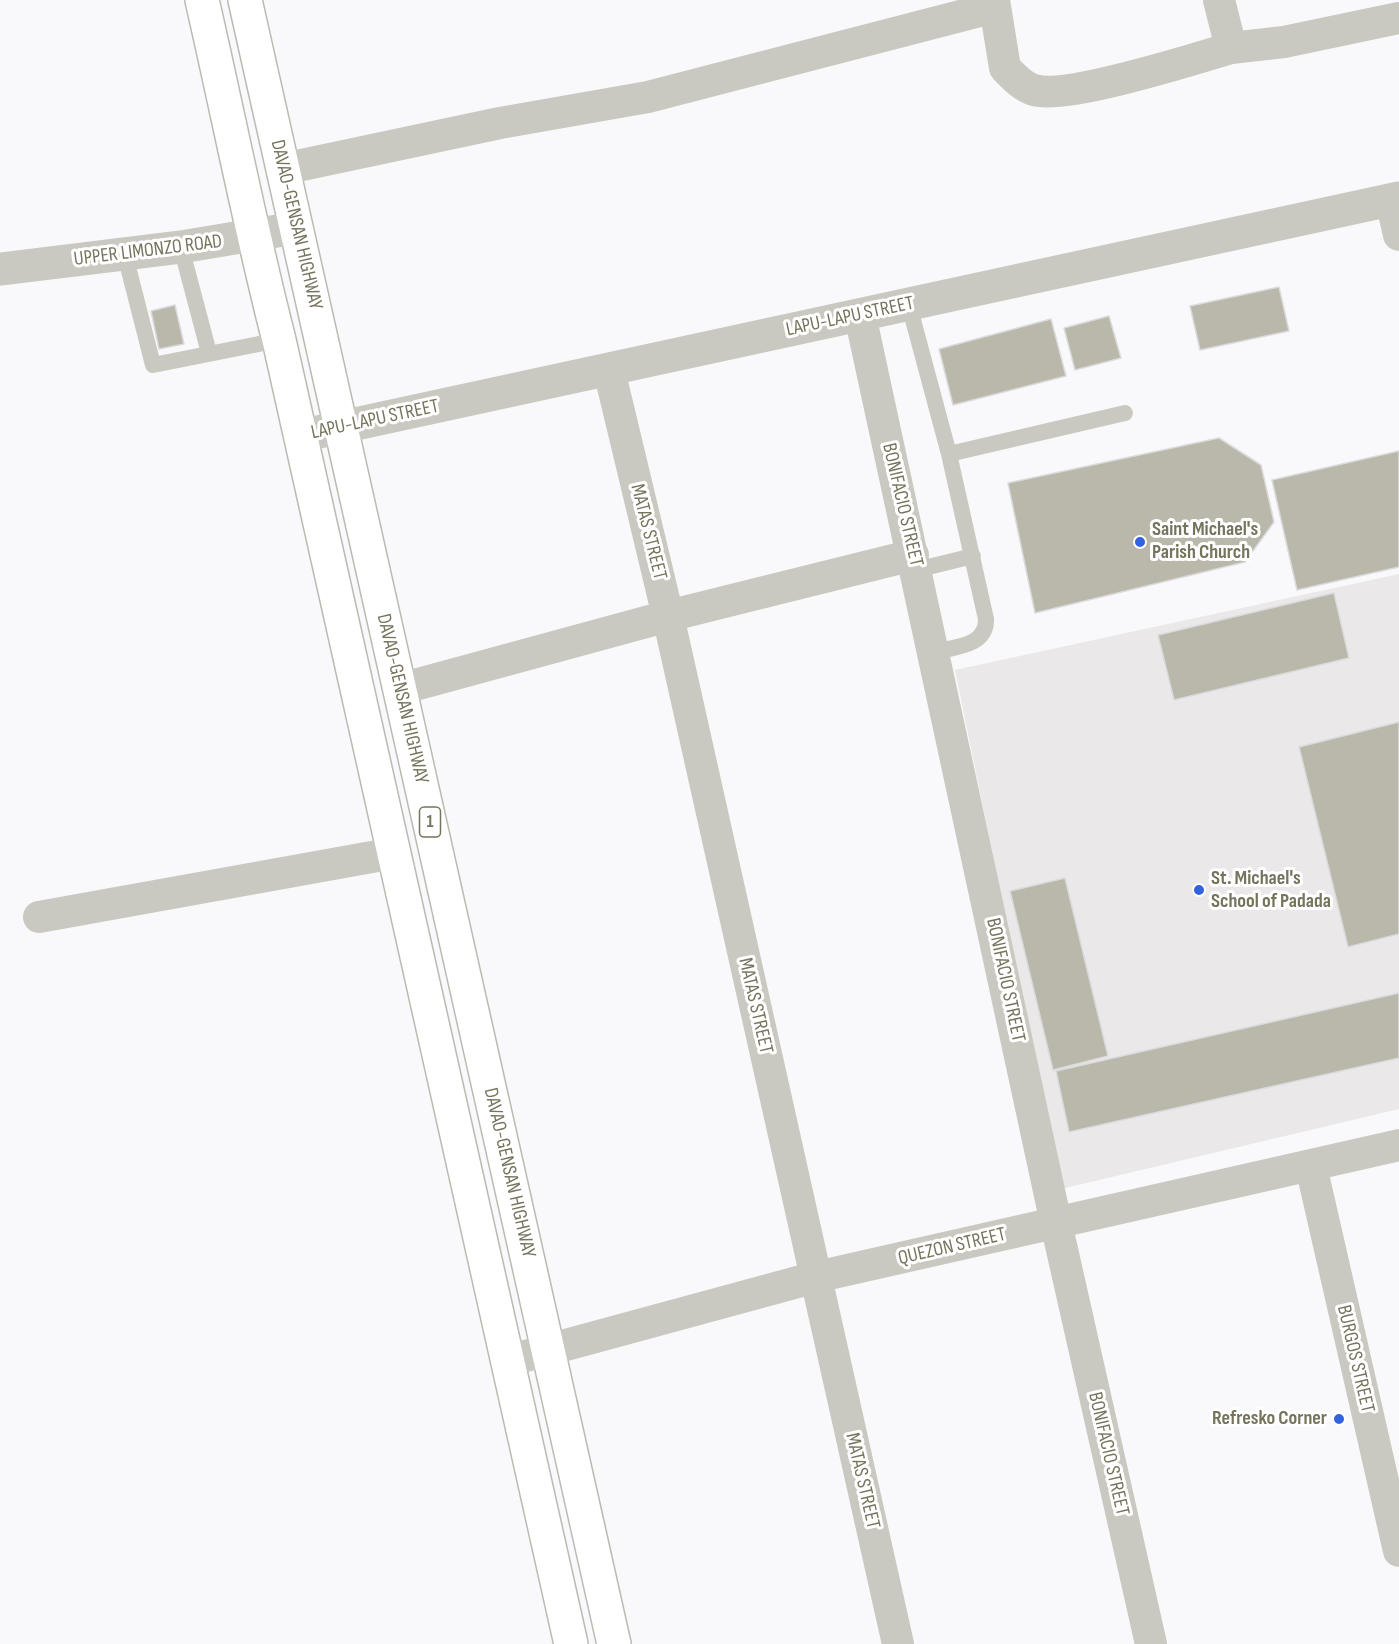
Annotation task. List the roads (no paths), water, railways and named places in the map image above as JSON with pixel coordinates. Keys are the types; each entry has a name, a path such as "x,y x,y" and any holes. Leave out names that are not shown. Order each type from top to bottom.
{"highway":[{"name":"1","path":"202,0 246,194 253,237 279,340 571,1644"},
{"name":"DAVAO-GENSAN HIGHWAY","path":"245,0 614,1644"}],"street":[{"path":"1218,0 1231,48"},
{"path":"283,169 500,123 648,97 994,3 1005,68 1034,90 1055,91 1086,86 1231,48 1284,42 1399,18"},
{"path":"1395,199 1399,235"},
{"name":"LAPU-LAPU STREET","path":"300,436 1395,199"},
{"name":"UPPER LIMONZO ROAD","path":"0,269 125,255 253,237 295,228"},
{"name":"BONIFACIO STREET","path":"860,315 1056,1223 1151,1644"},
{"name":"MATAS STREET","path":"609,370 668,616 898,1644"},
{"path":"400,689 668,616 915,563"},
{"path":"39,917 394,853"},
{"name":"QUEZON STREET","path":"507,1361 816,1277 1311,1167 1399,1145"},
{"name":"BURGOS STREET","path":"1311,1167 1399,1551"}],"lane":[{"path":"181,247 209,353"},
{"path":"125,255 153,365 279,340"},
{"path":"909,305 949,454 973,556 986,627 976,640 934,652"},
{"path":"949,454 1125,413"},
{"path":"915,563 973,556"}],"place":[{"name":"Saint Michael's Parish Church","path":"1140,542"},
{"name":"St. Michael's School of Padada","path":"1199,890"},
{"name":"Refresko Corner","path":"1339,1419"}]}
